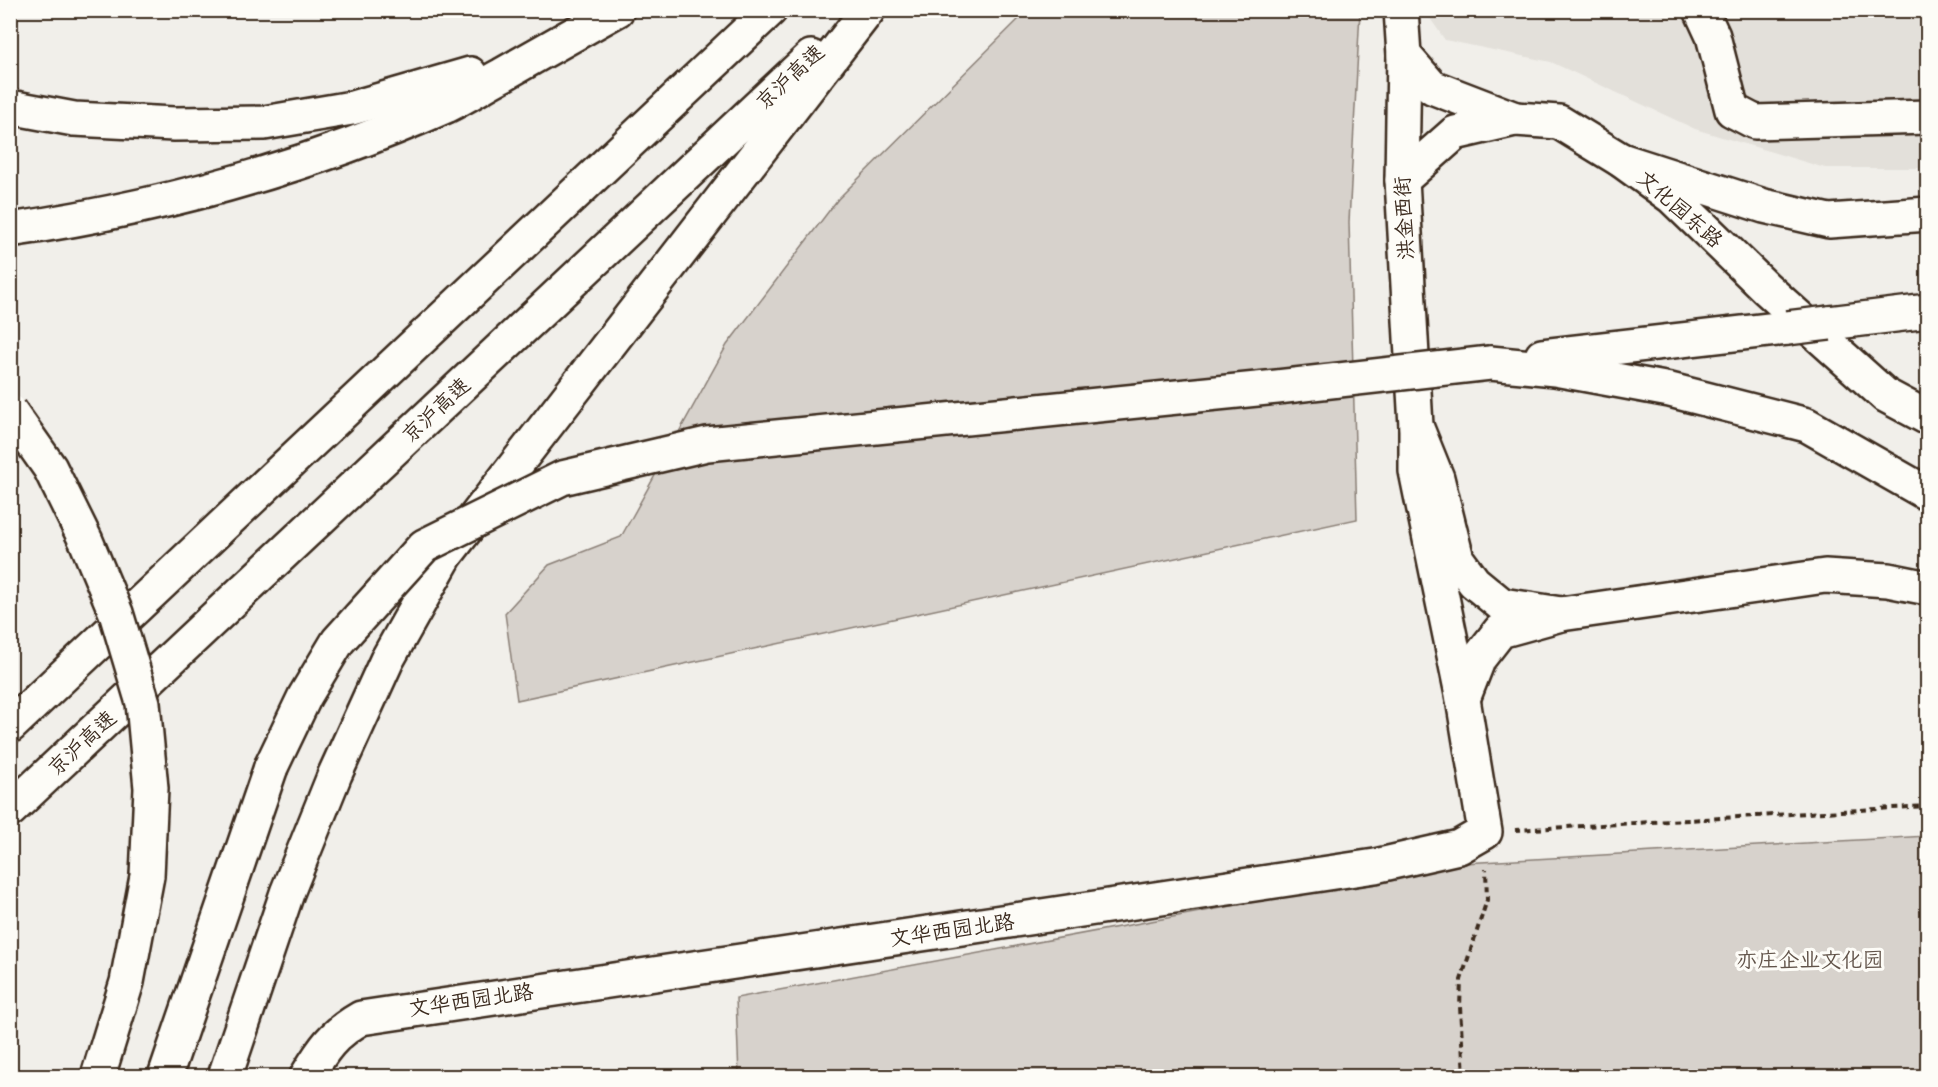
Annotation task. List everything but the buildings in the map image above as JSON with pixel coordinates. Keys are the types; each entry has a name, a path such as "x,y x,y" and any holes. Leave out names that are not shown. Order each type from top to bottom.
{"main road":[{"path":"10,230 65,222 156,201 263,174 355,143 448,105 617,10"},
{"path":"10,726 770,10"},
{"name":"京沪高速","path":"10,810 861,10"},
{"path":"228,1068 287,893 335,774 387,660 446,555 868,10"},
{"name":"洪金西街","path":"1401,10 1404,54 1401,180 1416,426 1416,471 1463,699"},
{"path":"1701,10 1713,36 1732,110 1755,122 1928,117"},
{"path":"10,107 74,119 174,124 264,123 352,108 451,82 578,32"},
{"path":"1404,54 1432,87 1515,119"},
{"name":"文化园东路","path":"1401,180 1455,134 1515,119 1558,122 1621,160 1672,197 1767,289 1885,395 1928,417"},
{"path":"1621,160 1764,206 1829,221 1928,214"},
{"path":"165,1077 271,767 305,696 338,641 424,546 562,478 707,444 1277,387 1928,311"},
{"path":"1490,363 1555,369 1670,390 1807,425 1928,494"},
{"path":"10,411 50,468 81,530 116,613 143,703 151,788 147,876 128,982 98,1077"},
{"path":"1416,426 1437,478 1458,559 1474,582 1502,605 1561,614"},
{"path":"1485,832 1463,699 1479,658 1500,631 1561,614 1825,576 1888,580 1928,588"},
{"name":"文华西园北路","path":"307,1077 322,1050 340,1029 361,1017 1375,866 1459,847 1485,832"}],"path":[{"path":"1464,1077 1460,1007 1461,980 1487,900 1485,832 1928,806"}],"shaded area":[{"path":"1425,11 1927,11 1927,168 1825,168 1695,129 1551,62 1445,40"}],"green space":[{"path":"1027,11 1360,11 1349,222 1357,519 517,700 505,613 549,565 621,537 727,345 838,199"},
{"name":"亦庄企业文化园","path":"1927,836 1927,1076 739,1076 736,998 1464,863"}]}
